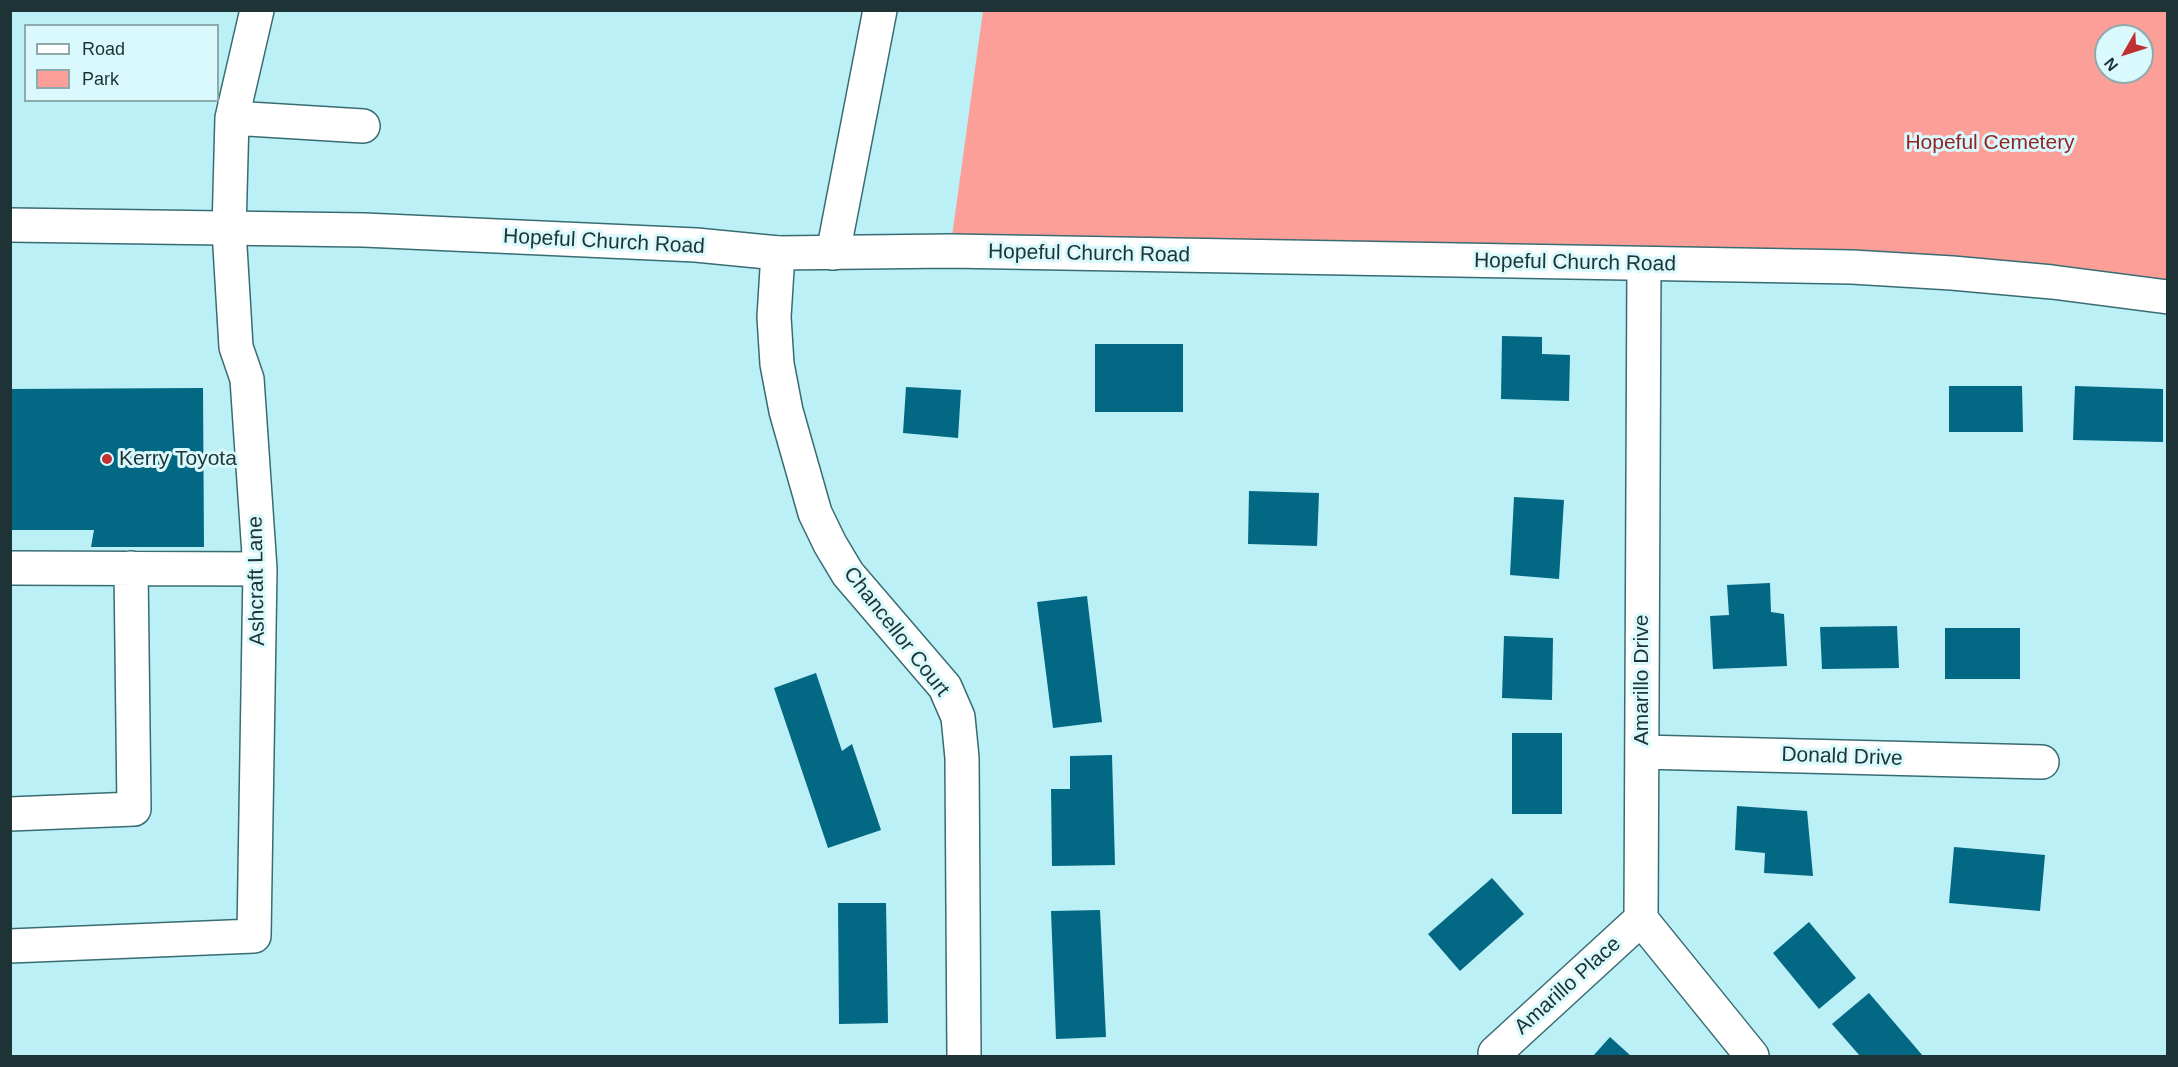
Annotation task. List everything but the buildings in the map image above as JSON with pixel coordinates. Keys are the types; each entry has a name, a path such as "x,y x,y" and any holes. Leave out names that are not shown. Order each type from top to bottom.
{"street":[{"name":"Ashcraft Lane","path":"10,946 254,936 260,569 247,379 236,347 229,230 232,118 257,10"},
{"path":"833,253 880,10"},
{"path":"232,118 363,126"},
{"name":"Hopeful Church Road","path":"10,225 446,234 696,245 778,254 950,251 1852,267 2052,282 2168,297"},
{"name":"Chancellor Court","path":"778,254 774,317 777,364 786,411 815,513 848,574 945,687 958,717 962,758 964,1056"},
{"name":"Amarillo Drive","path":"1641,919 1644,264"},
{"path":"10,568 260,569"},
{"path":"10,814 134,809 131,568"},
{"name":"Donald Drive","path":"1642,752 2042,762"},
{"path":"1641,919 1752,1056"},
{"name":"Amarillo Place","path":"1495,1053 1641,919"}],"green space":[{"name":"Hopeful Cemetery","path":"983,11 2167,11 2167,297 2052,282 950,251"}],"place":[{"name":"Kerry Toyota","path":"107,459"}]}
